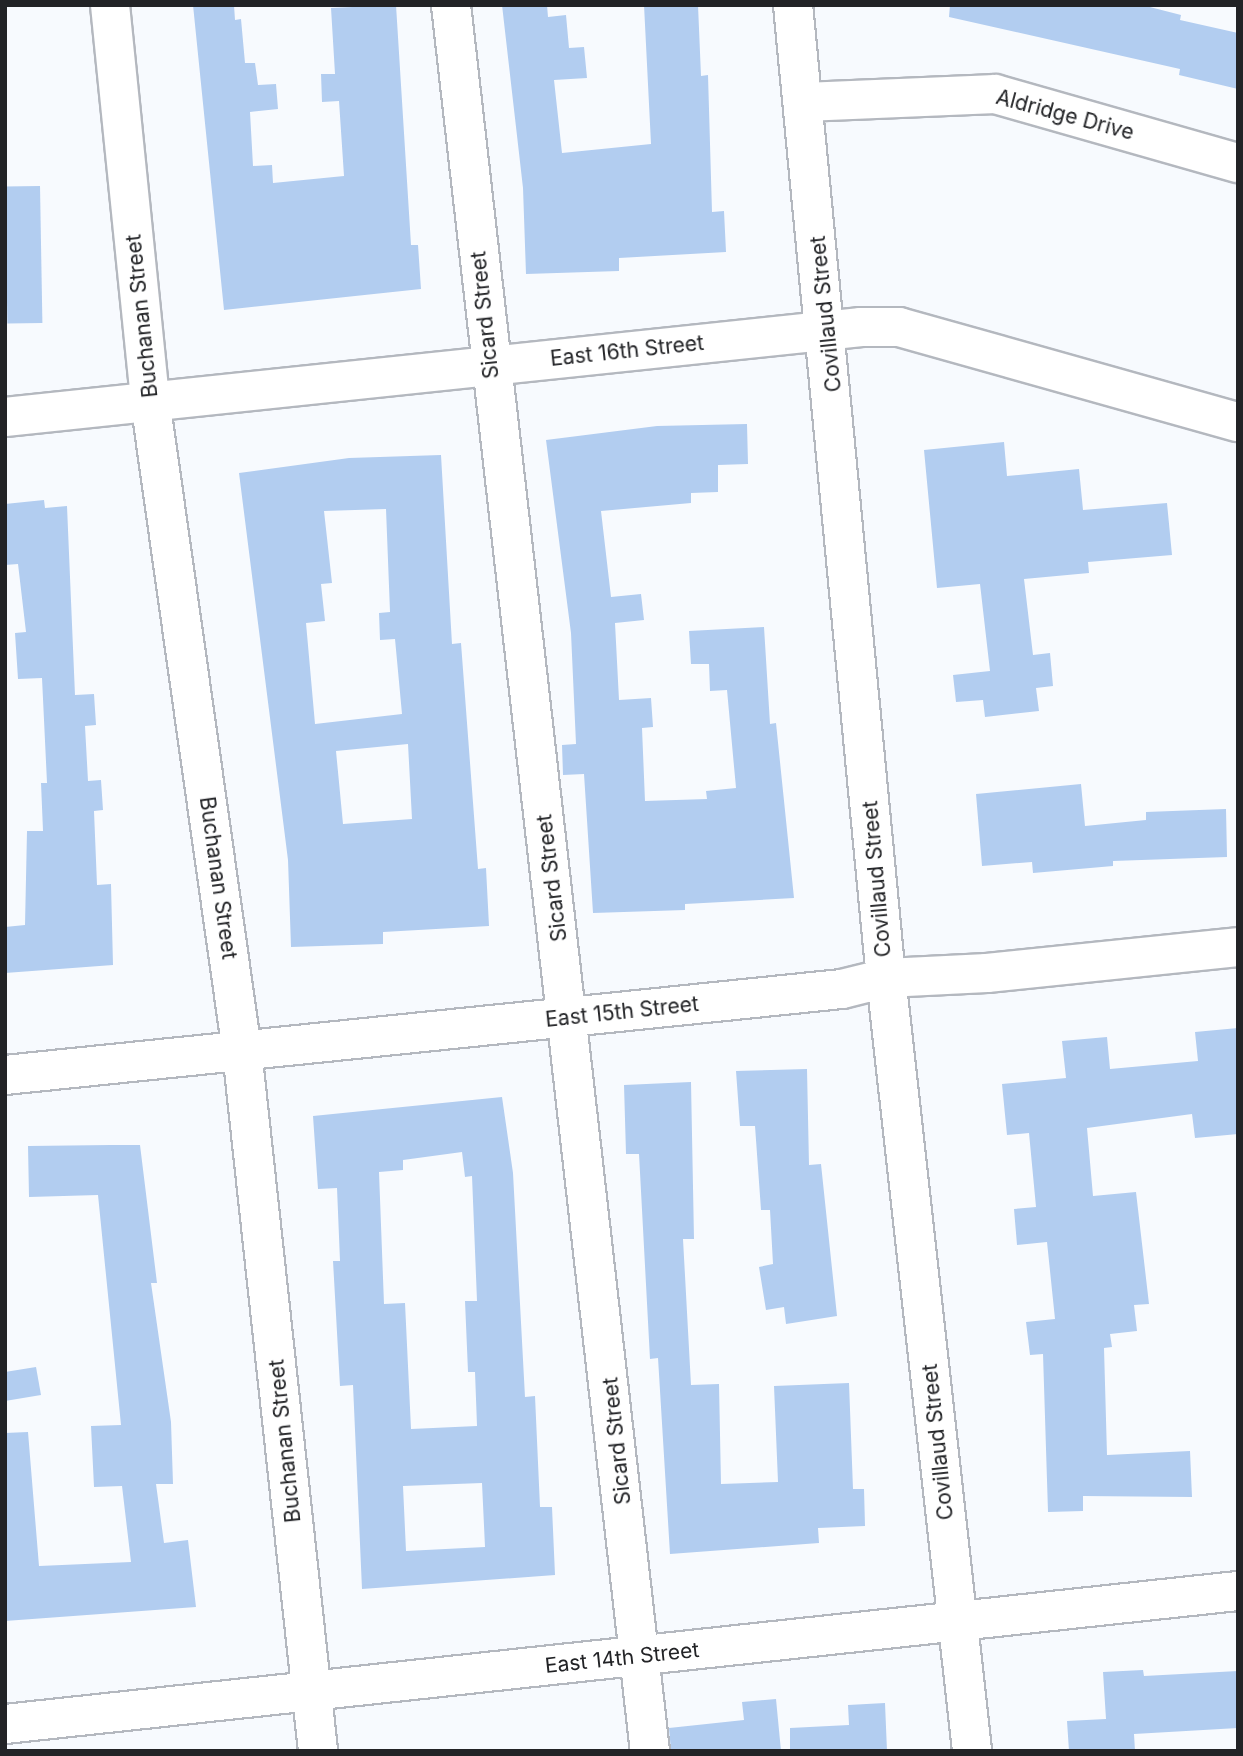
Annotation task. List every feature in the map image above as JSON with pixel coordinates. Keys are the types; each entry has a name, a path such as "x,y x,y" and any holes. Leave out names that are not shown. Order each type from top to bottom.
{"street":[{"name":"Buchanan Street","path":"110,5 150,401 242,1051 318,1751"},
{"name":"Sicard Street","path":"451,5 569,1017 650,1751"},
{"name":"Covillaud Street","path":"793,5 828,328 886,978 972,1751"},
{"name":"Aldridge Drive","path":"805,102 995,94 1238,163"},
{"name":"East 16th Street","path":"5,417 828,328 899,327 1238,422"},
{"name":"East 15th Street","path":"5,1075 842,989 886,978 1238,947"},
{"name":"East 14th Street","path":"5,1724 1238,1591"}],"building":[{"path":"193,5 234,5 235,20 241,19 245,63 255,63 258,85 276,84 278,109 250,112 253,166 272,165 273,183 344,176 339,101 322,102 321,74 335,74 331,8 396,5 411,245 418,245 421,289 224,310"},
{"path":"502,5 547,5 548,17 566,15 569,48 584,47 587,78 554,80 562,153 651,144 644,5 698,5 701,76 708,75 712,212 724,211 726,252 619,258 619,271 526,274 523,188"},
{"path":"950,5 1142,5 1181,15 1180,20 1238,33 1238,89 1179,75 1180,69 949,17"},
{"path":"40,186 42,323 7,324 5,187"},
{"path":"747,424 748,464 718,465 718,492 691,493 691,503 601,511 611,597 641,594 644,620 615,623 619,700 651,698 653,727 642,728 645,801 707,799 706,791 736,788 727,690 710,691 709,664 691,664 689,631 764,627 770,724 776,723 794,898 685,904 685,910 593,913 584,774 563,775 562,745 576,744 571,633 546,440 657,426"},
{"path":"1004,442 1007,476 1079,469 1083,510 1167,503 1172,555 1088,562 1089,573 1024,579 1033,655 1050,653 1053,686 1036,688 1039,711 985,717 983,700 956,702 953,675 990,671 980,584 937,588 924,450"},
{"path":"441,455 452,644 461,643 478,869 486,868 489,926 383,932 383,944 291,947 288,860 239,473 349,458","holes":["386,509 390,612 379,613 380,640 395,639 402,714 315,724 306,623 325,621 321,584 332,583 324,511","408,744 412,819 343,824 336,751"]},
{"path":"44,500 45,508 67,506 75,695 94,694 96,725 85,726 88,781 101,780 103,810 94,811 97,885 111,884 113,965 5,973 5,927 25,925 27,831 43,831 41,783 47,783 42,678 18,679 15,633 26,632 18,564 5,565 5,504"},
{"path":"1081,784 1085,826 1146,820 1146,812 1226,809 1227,857 1113,861 1113,866 1033,873 1032,862 982,866 976,794"},
{"path":"1238,1028 1238,1134 1195,1138 1192,1114 1087,1128 1093,1196 1136,1192 1149,1304 1134,1305 1137,1331 1110,1334 1112,1347 1104,1348 1107,1455 1190,1451 1192,1497 1083,1496 1083,1511 1048,1512 1043,1354 1030,1355 1026,1322 1055,1319 1047,1242 1017,1245 1014,1209 1036,1207 1029,1133 1007,1135 1002,1084 1066,1078 1062,1041 1107,1037 1110,1069 1198,1061 1195,1032"},
{"path":"807,1069 809,1165 821,1164 837,1316 786,1324 784,1307 766,1310 759,1267 773,1264 770,1210 761,1210 755,1126 740,1126 736,1071"},
{"path":"691,1082 694,1239 683,1239 691,1385 719,1384 721,1484 778,1482 774,1386 849,1383 853,1489 864,1489 865,1526 818,1528 819,1543 670,1554 658,1358 650,1359 639,1154 626,1154 624,1085"},
{"path":"502,1097 513,1173 525,1397 535,1396 540,1507 552,1507 555,1575 362,1589 353,1385 340,1386 333,1261 340,1261 337,1188 318,1189 313,1116","holes":["462,1152 465,1177 472,1176 477,1301 465,1301 468,1372 475,1372 477,1426 411,1429 405,1303 384,1304 379,1172 403,1170 403,1160","482,1483 485,1547 406,1551 403,1486"]},
{"path":"140,1145 157,1283 151,1283 171,1422 173,1484 156,1484 164,1543 188,1540 196,1607 5,1621 5,1433 28,1432 39,1566 131,1562 122,1486 94,1487 91,1426 121,1425 98,1195 29,1197 28,1146"},
{"path":"36,1367 41,1395 5,1401 5,1372"},
{"path":"1143,1670 1144,1676 1238,1671 1238,1728 1134,1734 1135,1751 1069,1751 1067,1721 1106,1719 1103,1672"},
{"path":"776,1699 781,1751 671,1751 669,1728 744,1720 742,1702"},
{"path":"885,1703 887,1751 790,1751 790,1728 849,1725 848,1705"}]}
